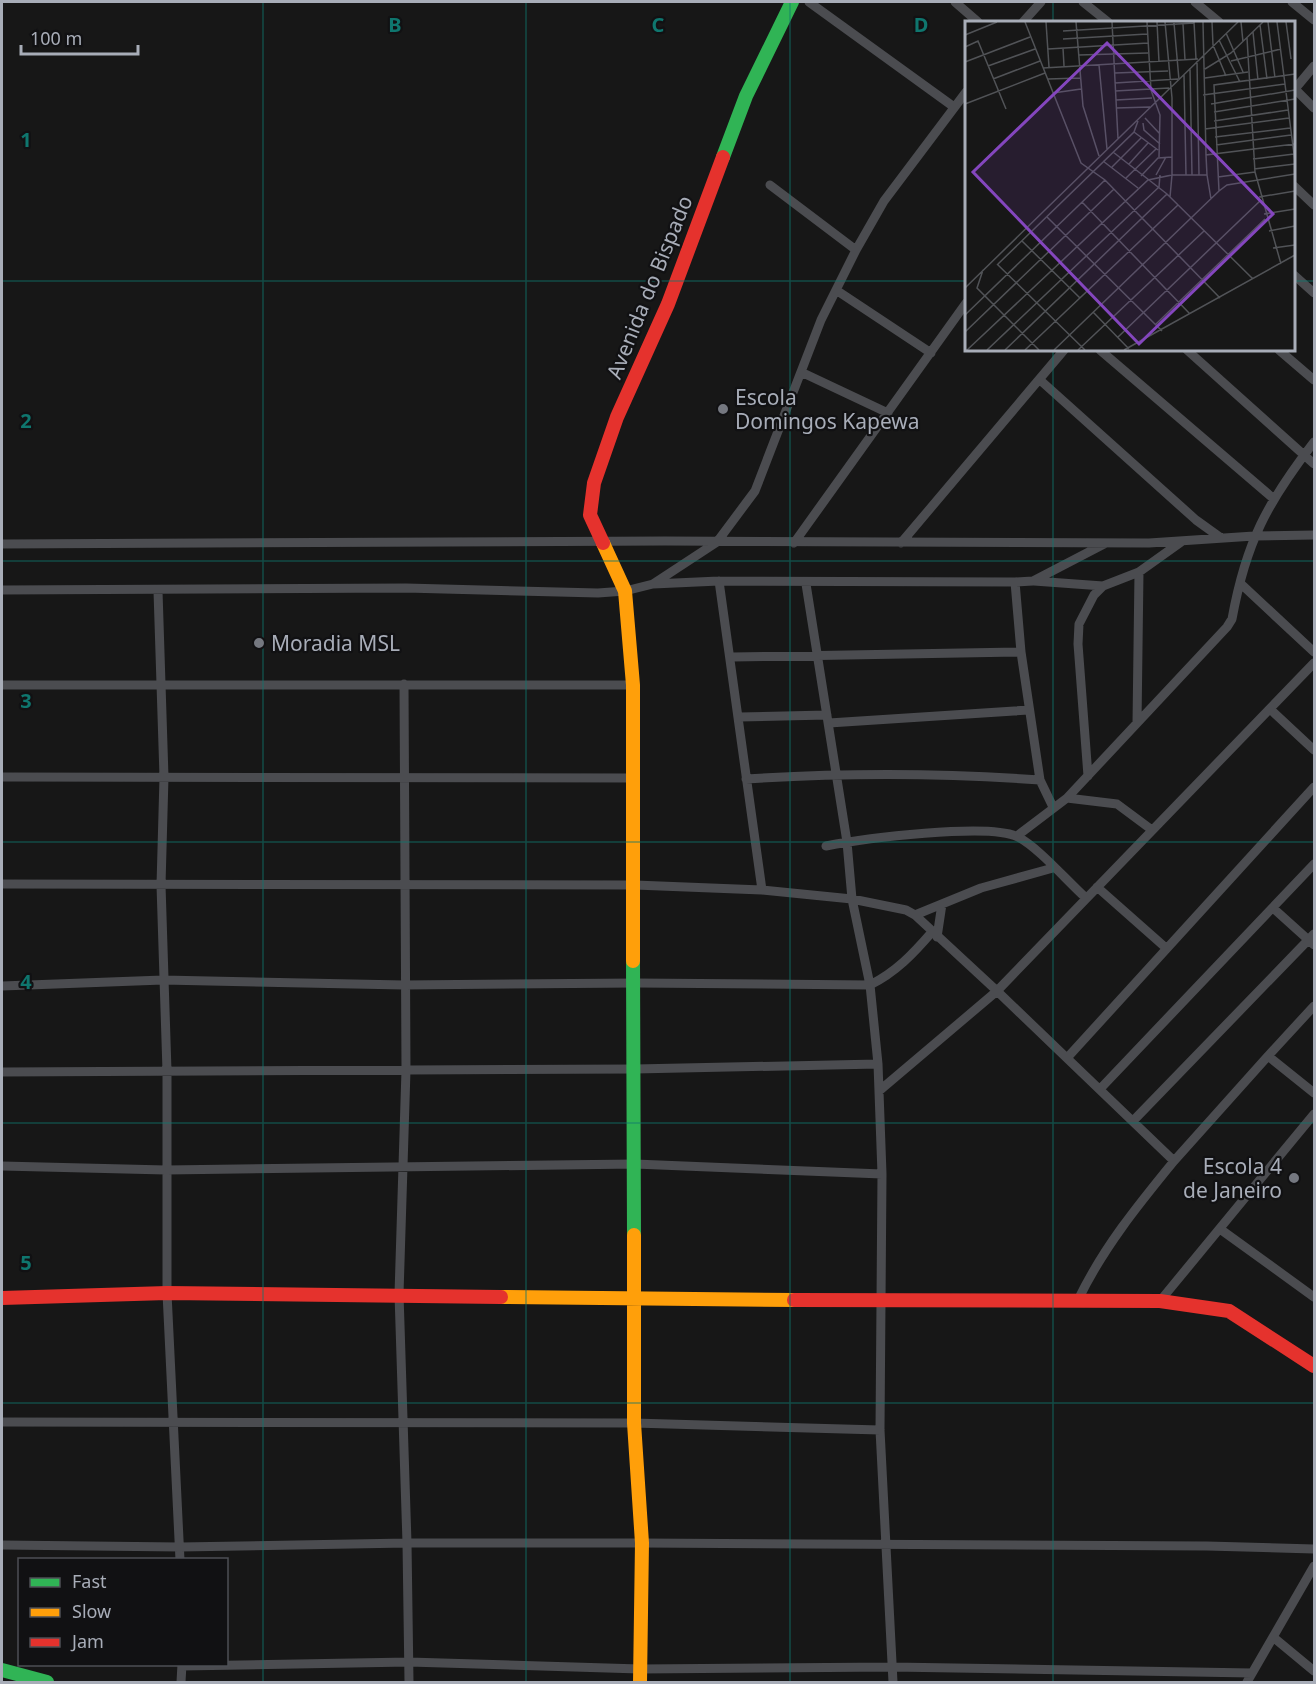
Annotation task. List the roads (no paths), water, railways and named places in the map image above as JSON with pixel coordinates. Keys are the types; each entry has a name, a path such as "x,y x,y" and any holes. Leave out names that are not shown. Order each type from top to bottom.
{"main road":[{"name":"Avenida do Bispado","path":"640,1676 642,1543 634,1423 636,982 633,685 625,591 590,515 594,483 617,417 668,304 746,96 792,2"},
{"path":"2,1298 167,1293 399,1294 635,1300 1078,1299 1160,1301 1228,1311 1314,1366"},
{"path":"2,1670 47,1683"}],"street":[{"path":"809,2 954,107"},
{"path":"955,2 977,21"},
{"path":"1024,21 1041,2"},
{"path":"1083,2 1107,21"},
{"path":"1195,2 1218,21"},
{"path":"1292,2 1314,20"},
{"path":"1295,88 1314,66"},
{"path":"1295,90 1314,108"},
{"path":"653,584 717,542 755,491 801,372 856,250 884,201 965,93"},
{"path":"770,185 856,250"},
{"path":"1295,188 1314,205"},
{"path":"1295,277 1314,293"},
{"path":"836,290 931,353"},
{"path":"794,543 965,304"},
{"path":"901,543 1064,351"},
{"path":"1101,351 1274,499"},
{"path":"1188,351 1314,464"},
{"path":"1280,351 1314,380"},
{"path":"801,372 888,413"},
{"path":"1040,380 1196,520 1221,538"},
{"path":"1017,836 1067,798 1227,627 1232,619 1254,536 1274,499 1314,442"},
{"path":"2,544 602,541 1181,542 1254,536 1314,535"},
{"path":"1033,581 1108,542"},
{"path":"2,590 406,588 625,591 653,584 719,581 806,584 1033,581 1103,586 1139,572 1181,542"},
{"path":"1137,723 1139,572"},
{"path":"719,581 732,657 762,890"},
{"path":"1015,582 1021,652 1040,780 1053,807"},
{"path":"1240,583 1314,652"},
{"path":"806,584 848,842 852,899 870,985 879,1064 882,1174 880,1430 893,1683"},
{"path":"1088,776 1078,644 1079,624 1094,596 1103,586"},
{"path":"158,591 164,777 161,885 167,1071 167,1293 180,1558"},
{"path":"732,657 1021,652"},
{"path":"879,1091 997,991 1314,663"},
{"path":"404,684 406,1070 401,1167 399,1294 408,1543 408,1683"},
{"path":"2,685 633,685"},
{"path":"1270,709 1314,750"},
{"path":"739,717 828,719 1029,710"},
{"path":"746,779 837,774 980,776 1040,780"},
{"path":"2,777 634,778"},
{"path":"1067,1058 1314,787"},
{"path":"1067,798 1117,804 1152,830"},
{"path":"826,846 942,832 991,832 1017,836 1086,898"},
{"path":"1100,1089 1314,864"},
{"path":"915,915 988,885 1053,868"},
{"path":"2,884 635,885 762,890 852,899 906,910 915,915 997,991 1174,1161"},
{"path":"1097,887 1166,948"},
{"path":"2,986 163,980 404,985 636,982 870,985 889,975 935,935 942,904"},
{"path":"1133,1121 1313,940 1274,908"},
{"path":"1078,1299 1092,1270 1119,1229 1174,1161 1314,1006"},
{"path":"1268,1056 1314,1092"},
{"path":"2,1072 635,1069 879,1064"},
{"path":"1160,1301 1314,1114"},
{"path":"2,1167 166,1170 635,1164 882,1174"},
{"path":"1220,1229 1314,1297"},
{"path":"2,1422 634,1423 880,1430"},
{"path":"2,1545 180,1547 408,1543 642,1543 1207,1546 1314,1549"},
{"path":"1247,1683 1314,1566"},
{"path":"1273,1637 1314,1671"},
{"path":"228,1664 409,1662 640,1676 892,1667 1252,1673"},
{"path":"181,1683 182,1666"}],"place":[{"name":"Escola Domingos Kapewa","path":"723,409"},
{"name":"Moradia MSL","path":"259,643"},
{"name":"Escola 4 de Janeiro","path":"1294,1178"}]}
